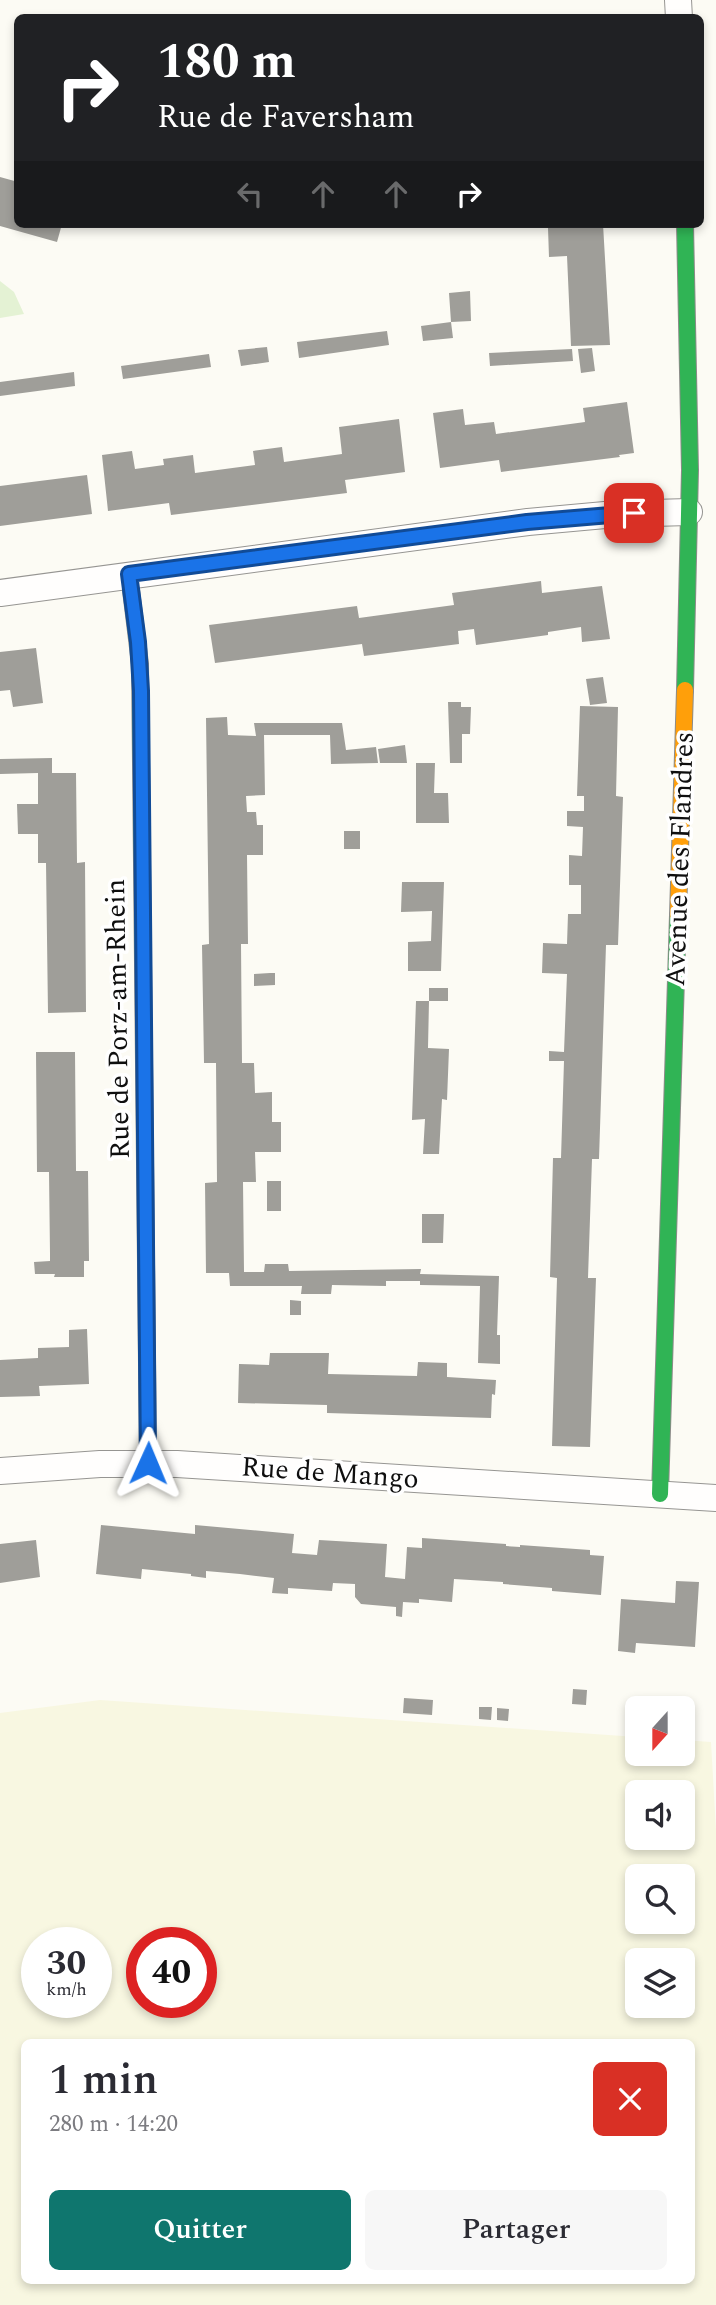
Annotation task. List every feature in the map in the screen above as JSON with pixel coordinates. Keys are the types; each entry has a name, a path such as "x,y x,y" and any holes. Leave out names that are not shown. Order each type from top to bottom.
{"street":[{"name":"Avenue des Flandres","path":"660,1494 689,512 685,228"},
{"path":"0,593 527,522 616,513 689,512"},
{"name":"Rue de Porz-am-Rhein","path":"129,574 141,691 148,1463"},
{"name":"Rue de Mango","path":"0,1471 45,1466 148,1463 716,1497"}],"green space":[{"path":"0,281 14,292 24,314 0,318"},
{"path":"100,1700 625,1736 625,1766 695,1766 695,1741 711,1742 716,1830 716,2305 0,2305 0,1713"}],"building":[{"path":"0,177 14,181 14,228 61,228 57,242 0,226"},
{"path":"548,228 603,228 610,345 571,346 567,256 549,257"},
{"path":"470,291 471,321 451,322 449,293"},
{"path":"451,322 453,338 423,341 421,326"},
{"path":"387,331 389,345 299,358 297,342"},
{"path":"267,347 269,362 241,366 238,350"},
{"path":"592,348 595,371 581,373 578,349"},
{"path":"572,349 573,361 490,366 489,353"},
{"path":"209,354 211,367 123,379 121,366"},
{"path":"74,372 75,386 0,396 0,382"},
{"path":"627,402 634,453 501,472 499,460 440,468 433,413 463,409 465,425 494,422 496,434 585,422 583,408"},
{"path":"399,419 405,472 345,480 347,493 171,515 169,503 108,511 102,455 132,451 135,469 164,465 163,459 193,455 195,473 255,465 253,451 282,447 284,462 342,454 339,427"},
{"path":"87,475 92,514 0,526 0,486"},
{"path":"541,581 542,593 602,586 610,639 582,642 581,627 548,632 548,635 476,645 474,629 458,631 459,644 364,656 362,644 215,663 209,625 357,606 359,618 454,605 452,593"},
{"path":"36,648 43,703 13,707 10,690 0,691 0,652"},
{"path":"603,677 607,703 590,705 586,679"},
{"path":"448,702 461,702 461,707 471,707 470,734 462,734 462,763 450,763"},
{"path":"580,706 618,707 616,796 623,797 618,945 606,945 599,1159 592,1159 588,1278 596,1278 590,1447 552,1446 557,1278 550,1277 553,1158 561,1158 564,1061 549,1061 549,1051 564,1052 567,974 542,973 543,943 567,944 568,914 581,914 581,885 569,885 569,855 582,856 583,827 567,826 567,811 584,811 584,796 577,796"},
{"path":"227,717 228,735 256,736 254,723 342,723 346,750 376,747 378,763 331,764 330,735 264,735 265,795 246,796 247,812 256,812 257,825 263,825 263,855 247,855 248,944 241,944 242,1063 254,1063 255,1093 272,1092 272,1122 281,1122 281,1152 255,1152 256,1182 243,1182 244,1272 264,1272 265,1264 288,1264 289,1271 421,1269 420,1274 499,1276 497,1335 500,1335 500,1364 478,1363 480,1286 420,1285 420,1281 386,1281 386,1286 332,1285 331,1294 301,1294 302,1286 230,1286 229,1273 206,1273 205,1183 217,1182 216,1063 204,1063 202,945 209,944 206,718"},
{"path":"405,745 407,763 380,763 378,749"},
{"path":"52,758 52,773 76,773 77,863 85,862 86,1012 48,1013 46,863 38,863 38,834 18,834 17,804 38,804 38,773 0,774 0,759"},
{"path":"416,763 435,763 434,793 448,793 449,823 416,823"},
{"path":"344,831 360,831 360,849 344,849"},
{"path":"402,882 444,882 441,971 408,971 408,942 431,941 432,911 401,912"},
{"path":"275,973 275,985 254,986 254,974"},
{"path":"429,988 448,988 448,1001 429,1001"},
{"path":"416,1001 429,1001 428,1048 449,1049 447,1100 442,1099 439,1154 423,1154 425,1119 412,1120"},
{"path":"36,1052 75,1052 76,1171 88,1171 89,1261 84,1261 84,1277 35,1274 34,1262 50,1261 49,1172 37,1172"},
{"path":"267,1181 281,1181 281,1211 267,1211"},
{"path":"422,1214 444,1214 443,1243 422,1243"},
{"path":"290,1300 301,1301 301,1315 290,1315"},
{"path":"87,1329 89,1384 39,1386 40,1396 0,1397 0,1360 38,1358 38,1348 69,1347 69,1330"},
{"path":"270,1353 329,1353 328,1374 417,1376 418,1362 447,1363 447,1377 496,1380 495,1395 492,1394 491,1418 327,1413 327,1405 238,1403 239,1364 269,1365"},
{"path":"101,1525 195,1534 195,1525 294,1534 292,1553 317,1555 319,1540 387,1544 385,1577 405,1579 407,1547 422,1548 422,1538 590,1550 590,1555 604,1556 601,1595 552,1591 552,1588 503,1582 454,1579 452,1602 419,1599 419,1603 403,1602 402,1617 396,1616 396,1607 361,1604 355,1597 355,1584 333,1583 332,1591 288,1588 288,1594 272,1593 274,1578 240,1574 206,1571 206,1578 142,1569 141,1579 96,1574"},
{"path":"36,1540 40,1577 0,1583 0,1544"},
{"path":"676,1581 699,1582 695,1647 636,1643 635,1653 618,1651 621,1599 675,1603"},
{"path":"573,1689 587,1690 586,1705 572,1704"},
{"path":"404,1698 433,1700 432,1715 403,1713"},
{"path":"479,1707 492,1707 491,1720 479,1719"},
{"path":"497,1708 509,1709 508,1721 497,1720"}],"traffic: fast":[{"path":"685,228 690,470 685,690"},
{"path":"129,574 140,664 148,1463"},
{"path":"660,1494 678,915"}],"traffic: slow":[{"path":"678,915 685,690"}],"route":[{"path":"148,1463 141,691 129,574 527,522 634,513"}]}
